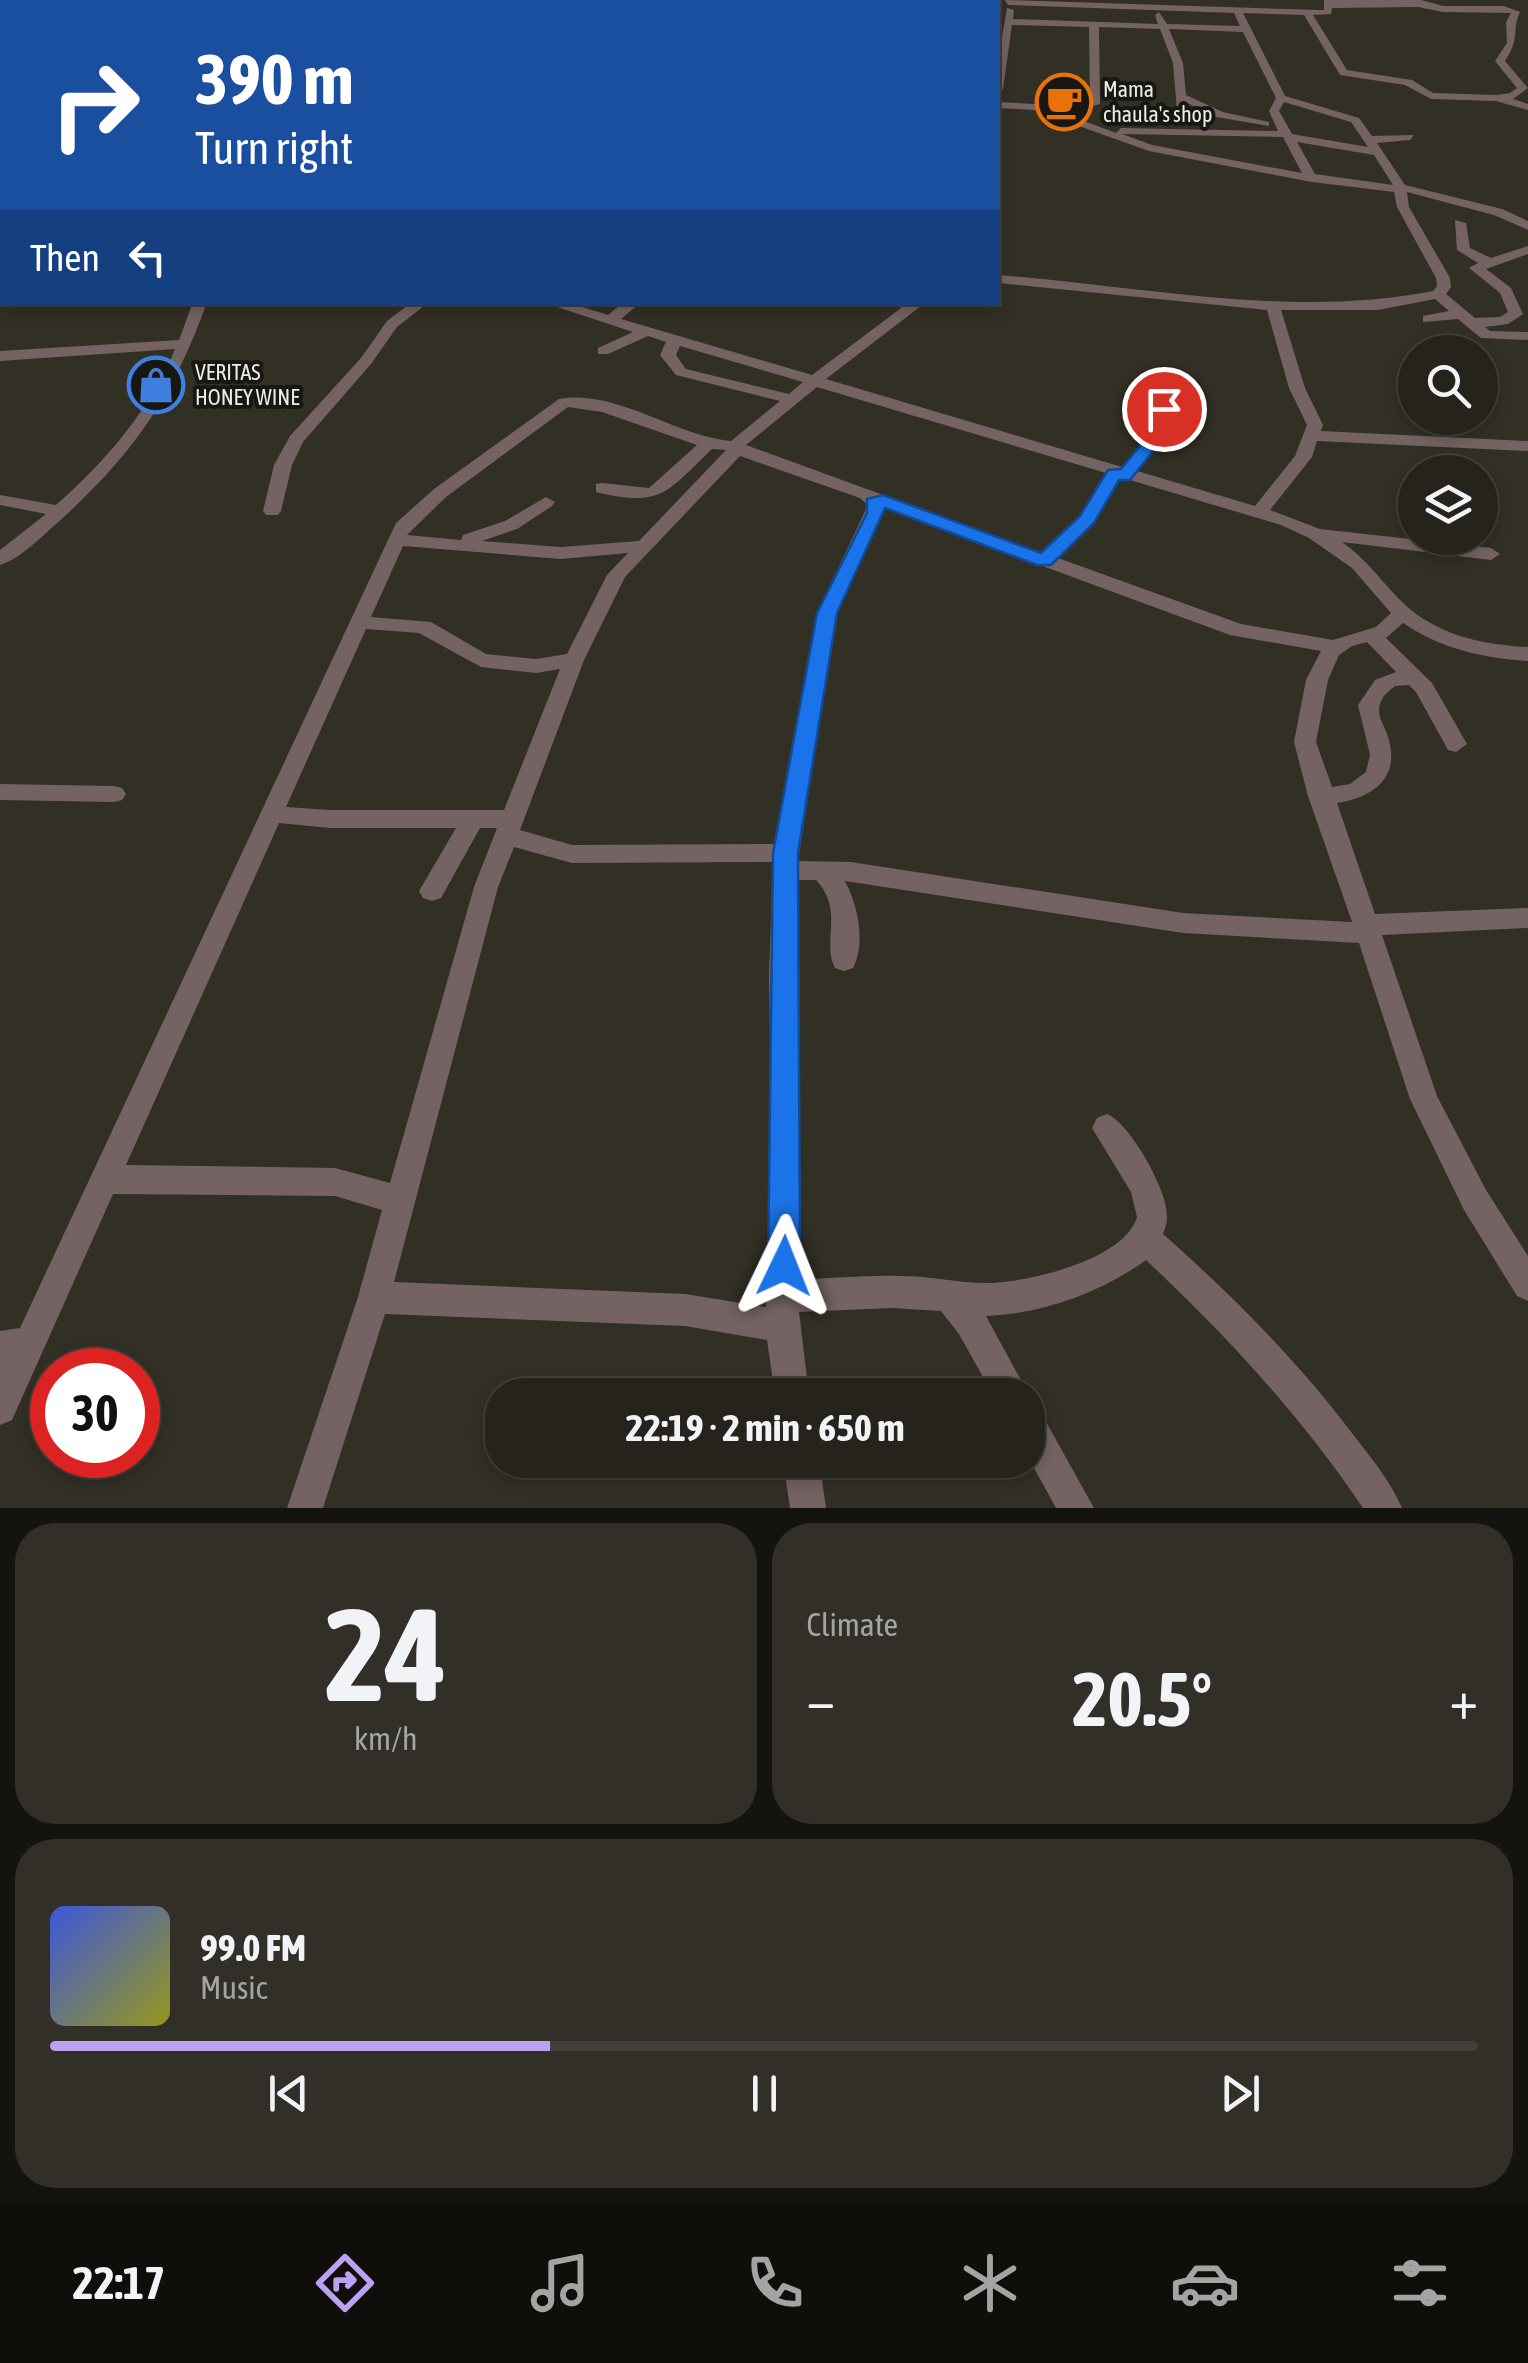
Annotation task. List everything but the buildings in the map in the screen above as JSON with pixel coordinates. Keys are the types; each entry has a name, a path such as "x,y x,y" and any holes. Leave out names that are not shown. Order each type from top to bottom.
{"street":[{"path":"1001,34 1008,22 1008,2 1307,12 1328,12 1329,3 1417,2 1442,12 1492,7 1516,12 1509,32 1512,43 1500,61 1523,88 1514,96 1498,98 1431,96 1408,82 1344,74 1307,12"},
{"path":"1149,4 1164,28 1184,98 1182,111 1189,124"},
{"path":"1237,10 1280,98 1282,128 1312,178"},
{"path":"1008,22 1246,28"},
{"path":"1076,119 1098,98 1094,26"},
{"path":"1184,98 1192,106 1244,120 1372,146 1410,137"},
{"path":"1000,280 1273,306 1378,306 1438,294 1444,288 1443,278 1402,207 1400,188 1352,118 1280,98"},
{"path":"1498,98 1528,107"},
{"path":"1000,105 1035,108 1218,163 1400,188 1524,220"},
{"path":"1076,119 1086,113 1101,118"},
{"path":"1076,119 1169,132 1282,128"},
{"path":"1169,132 1189,124 1244,120"},
{"path":"1460,223 1464,250 1489,262"},
{"path":"1428,319 1521,321 1511,297 1476,270 1528,250"},
{"path":"1438,294 1490,336 1528,336"},
{"path":"0,559 61,511 147,412 164,389 199,305"},
{"path":"272,511 282,465 296,440 392,324 418,305"},
{"path":"559,305 1314,532 1398,540"},
{"path":"610,320 630,305"},
{"path":"305,1508 374,1297 486,886 574,660 617,574 735,448 814,380 914,305"},
{"path":"1259,513 1282,487 1314,436 1315,425 1298,388 1273,306"},
{"path":"603,352 647,331"},
{"path":"675,339 668,354 672,366 680,372 791,400"},
{"path":"0,356 183,344"},
{"path":"1044,561 1088,520 1119,475 1160,429 1161,395"},
{"path":"0,1408 16,1345 105,1179 394,540 409,519 440,493 565,402 596,407 708,444 735,448 1237,630 1335,646 1395,624 1402,613"},
{"path":"1314,436 1528,446"},
{"path":"602,488 633,496 669,487 708,444"},
{"path":"790,1378 782,1311 787,1173 785,862 827,613 876,513 876,499"},
{"path":"0,500 61,511"},
{"path":"448,545 498,530 546,502"},
{"path":"1314,532 1359,564 1402,613 1462,644 1484,651 1528,654"},
{"path":"394,540 584,553 642,546"},
{"path":"360,622 424,627 481,660 536,666 574,660"},
{"path":"1372,635 1435,704 1456,744"},
{"path":"1335,646 1316,680 1305,722 1304,742 1320,796 1424,1099 1475,1200 1528,1285"},
{"path":"1320,796 1364,791 1378,777 1382,758 1368,711 1370,700 1390,679 1414,678"},
{"path":"0,792 114,794"},
{"path":"270,814 330,819 472,820 510,827 572,854 785,862 1183,923 1367,929 1528,918"},
{"path":"432,891 472,820"},
{"path":"821,870 835,881 840,898 846,924 844,960"},
{"path":"374,1297 782,1311 911,1292 951,1298 1036,1295 1118,1260 1146,1239 1153,1219 1148,1198 1107,1128"},
{"path":"105,1179 335,1182 399,1200"},
{"path":"1146,1239 1279,1372 1358,1468 1384,1508"},
{"path":"951,1298 972,1322 1003,1378"},
{"path":"1045,1453 1076,1508"},
{"path":"804,1478 808,1508"}],"place":[{"name":"Mama chaula's shop","path":"1064,102"},
{"name":"VERITAS HONEY WINE","path":"156,385"}],"route":[{"path":"784,1266 787,1173 782,911 786,853 827,613 868,532 876,513 876,499 1044,561 1088,520 1114,473 1124,476 1157,436 1164,409"}]}
